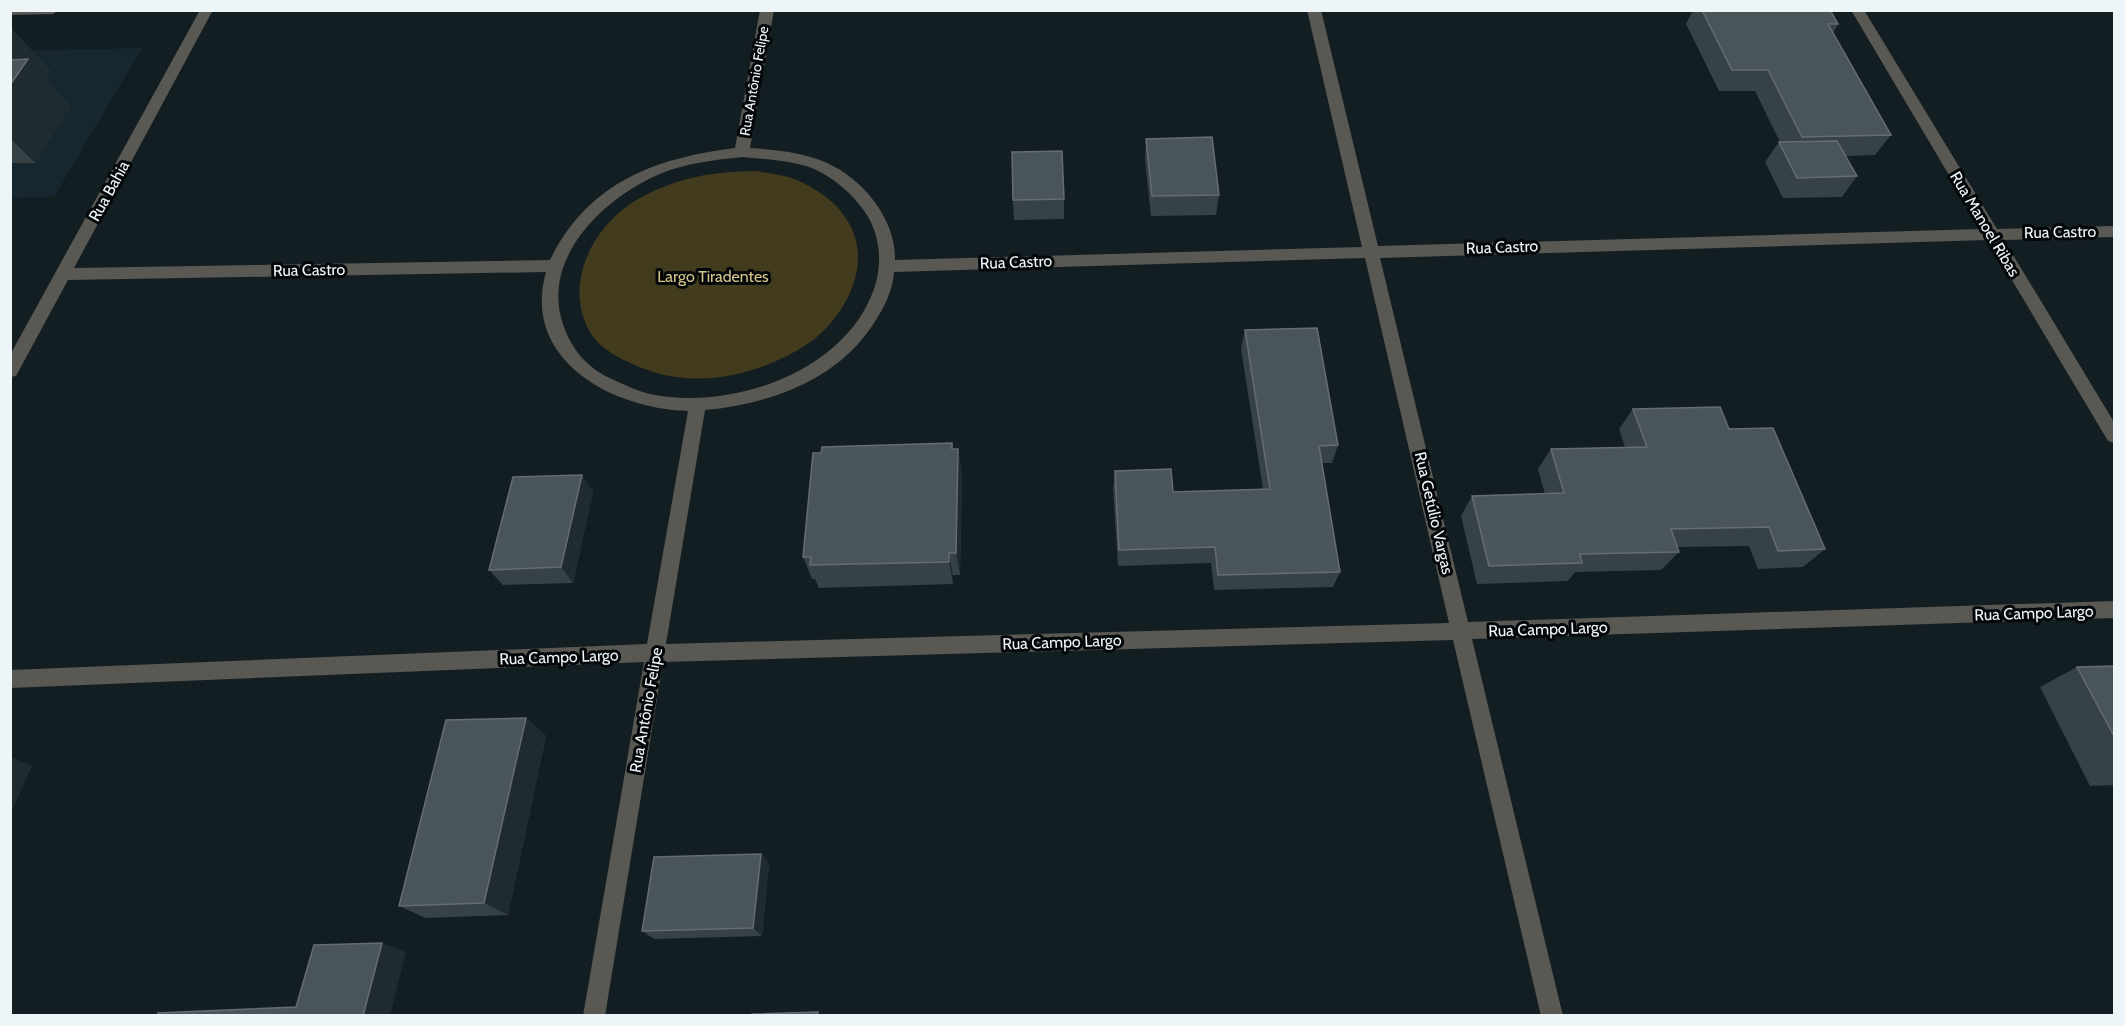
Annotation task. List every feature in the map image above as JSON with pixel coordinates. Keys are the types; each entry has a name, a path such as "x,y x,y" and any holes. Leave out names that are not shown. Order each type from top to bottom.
{"street":[{"path":"10,11 53,10"},
{"name":"Rua Bahia","path":"10,371 207,10"},
{"name":"Rua Antônio Felipe","path":"742,152 767,10"},
{"name":"Rua Getúlio Vargas","path":"1314,10 1552,1016"},
{"name":"Rua Manoel Ribas","path":"1857,10 2115,436"},
{"path":"742,152 789,156 831,171 864,196 884,228 890,266 878,305 850,343 808,375 755,397 697,405 641,399 594,378 563,346 549,307 554,266 574,230 607,198 647,173 694,158 742,152"},
{"name":"Rua Castro","path":"890,266 2115,231"},
{"name":"Rua Castro","path":"63,274 554,266"},
{"name":"Rua Antônio Felipe","path":"594,1016 697,405"},
{"name":"Rua Campo Largo","path":"10,679 656,653 2115,610"}],"shaded area":[{"path":"142,48 54,197 11,198 10,51"}],"green space":[{"name":"Largo Tiradentes","path":"757,171 792,178 815,190 831,201 852,228 857,244 858,261 855,280 835,318 815,339 791,354 730,376 687,378 665,375 622,359 600,344 590,332 582,313 581,275 587,256 609,223 623,209 640,198 683,180 711,174"}],"building":[{"path":"1702,10 1830,10 1838,24 1828,24 1891,135 1802,137 1768,70 1732,70"},
{"path":"28,59 10,85 10,60"},
{"path":"1212,137 1219,195 1152,196 1146,139"},
{"path":"1837,141 1857,176 1797,178 1779,142"},
{"path":"1062,151 1064,199 1013,200 1012,152"},
{"path":"1317,328 1338,445 1319,446 1340,572 1218,575 1215,547 1119,550 1115,471 1171,469 1173,492 1270,489 1245,330"},
{"path":"1720,407 1729,429 1773,428 1825,549 1778,551 1769,527 1671,529 1679,552 1580,554 1582,563 1489,566 1472,496 1564,493 1551,449 1647,447 1633,409"},
{"path":"952,443 952,449 958,449 956,553 949,553 949,562 810,565 811,557 803,557 813,453 821,453 822,447"},
{"path":"582,475 561,567 489,570 513,477"},
{"path":"2115,666 2115,738 2077,667"},
{"path":"526,718 484,903 399,906 446,720"},
{"path":"761,854 753,928 642,931 654,857"},
{"path":"382,943 363,1016 157,1016 158,1013 296,1007 314,945"},
{"path":"818,1012 818,1016 751,1016 752,1014"}]}
